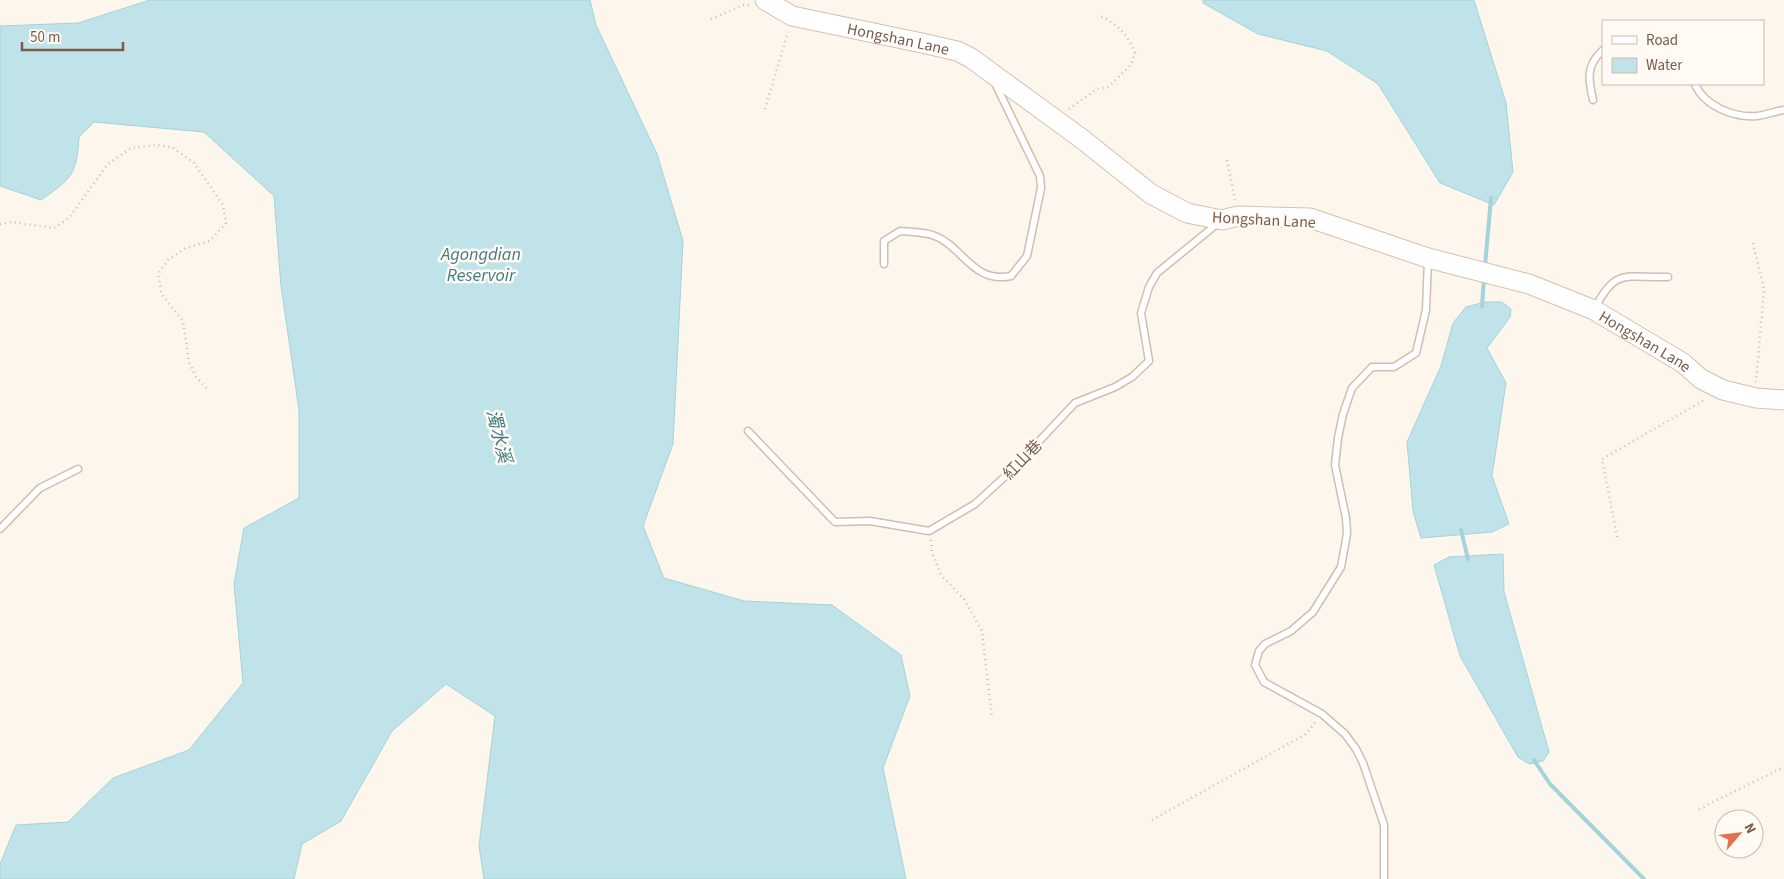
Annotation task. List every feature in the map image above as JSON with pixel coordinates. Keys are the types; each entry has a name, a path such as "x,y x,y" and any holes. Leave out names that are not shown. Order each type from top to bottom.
{"street":[{"name":"Hongshan Lane","path":"769,2 792,16 957,51 971,58 1056,119 1151,194 1187,213 1230,218 1310,218 1428,258 1529,284 1594,310 1683,363 1701,378 1723,390 1756,398 1784,400"}],"lane":[{"path":"1593,100 1589,82 1590,65 1602,51"},
{"path":"884,264 884,241 900,230 936,236 979,271 1003,278 1011,276 1027,256 1041,188 1040,176 989,71"},
{"path":"1695,85 1698,92 1734,116 1757,116 1784,110"},
{"name":"紅山巷","path":"929,532 975,504 1012,471 1076,403 1115,387 1132,377 1149,361 1141,313 1157,273 1201,235 1230,218"},
{"path":"1384,879 1384,825 1363,763 1345,734 1322,714 1264,682 1255,665 1256,658 1265,644 1291,631 1313,612 1342,567 1347,534 1346,518 1334,465 1343,414 1352,388 1372,366 1394,367 1416,353 1426,310 1428,258"},
{"path":"1594,310 1604,289 1614,279 1623,277 1668,277"},
{"path":"748,432 835,522 870,521 929,532"},
{"path":"0,529 40,488 78,469"}],"path":[{"path":"711,19 743,5 769,2"},
{"path":"1056,119 1097,88 1108,87 1131,65 1135,53 1128,37 1115,23 1098,15"},
{"path":"765,109 792,16"},
{"path":"0,224 11,222 54,228 69,218 107,165 131,148 158,145 172,147 194,163 223,205 226,223 210,241 186,248 168,260 158,274 162,295 183,321 189,362 196,377 209,391"},
{"path":"1227,160 1230,218"},
{"path":"1753,243 1764,289 1758,347 1756,398"},
{"path":"1617,537 1602,459 1723,390"},
{"path":"929,532 932,553 941,575 964,599 982,631 992,718"},
{"path":"1152,820 1306,734 1322,714"},
{"path":"1699,809 1784,767"}],"water":[{"name":"Agongdian Reservoir","path":"150,0 590,0 596,25 657,154 683,241 673,444 643,526 664,578 744,601 832,605 901,655 910,696 883,768 906,879 484,879 479,846 495,716 446,684 392,731 341,821 302,844 294,879 0,879 0,864 16,825 68,822 113,778 189,750 243,683 234,584 244,528 299,498 299,410 281,286 274,196 204,132 94,122 79,137 74,168 66,181 41,200 0,186 0,26 78,23"},
{"path":"1203,0 1474,0 1506,103 1513,172 1494,205 1440,183 1378,84 1327,51 1258,34 1203,3"},
{"path":"1485,302 1502,302 1511,309 1510,317 1487,348 1506,383 1492,476 1509,524 1492,532 1421,538 1413,511 1407,442 1441,366 1453,323 1466,307"},
{"path":"1503,554 1504,592 1549,752 1543,761 1529,764 1518,757 1460,656 1434,565 1449,557"}],"waterway":[{"path":"1485,266 1491,198"},
{"path":"1482,306 1484,278"},
{"path":"1461,530 1468,559"},
{"path":"1534,760 1550,784 1644,879"}],"water label":[{"name":"濁水溪","path":"499,436"}]}
